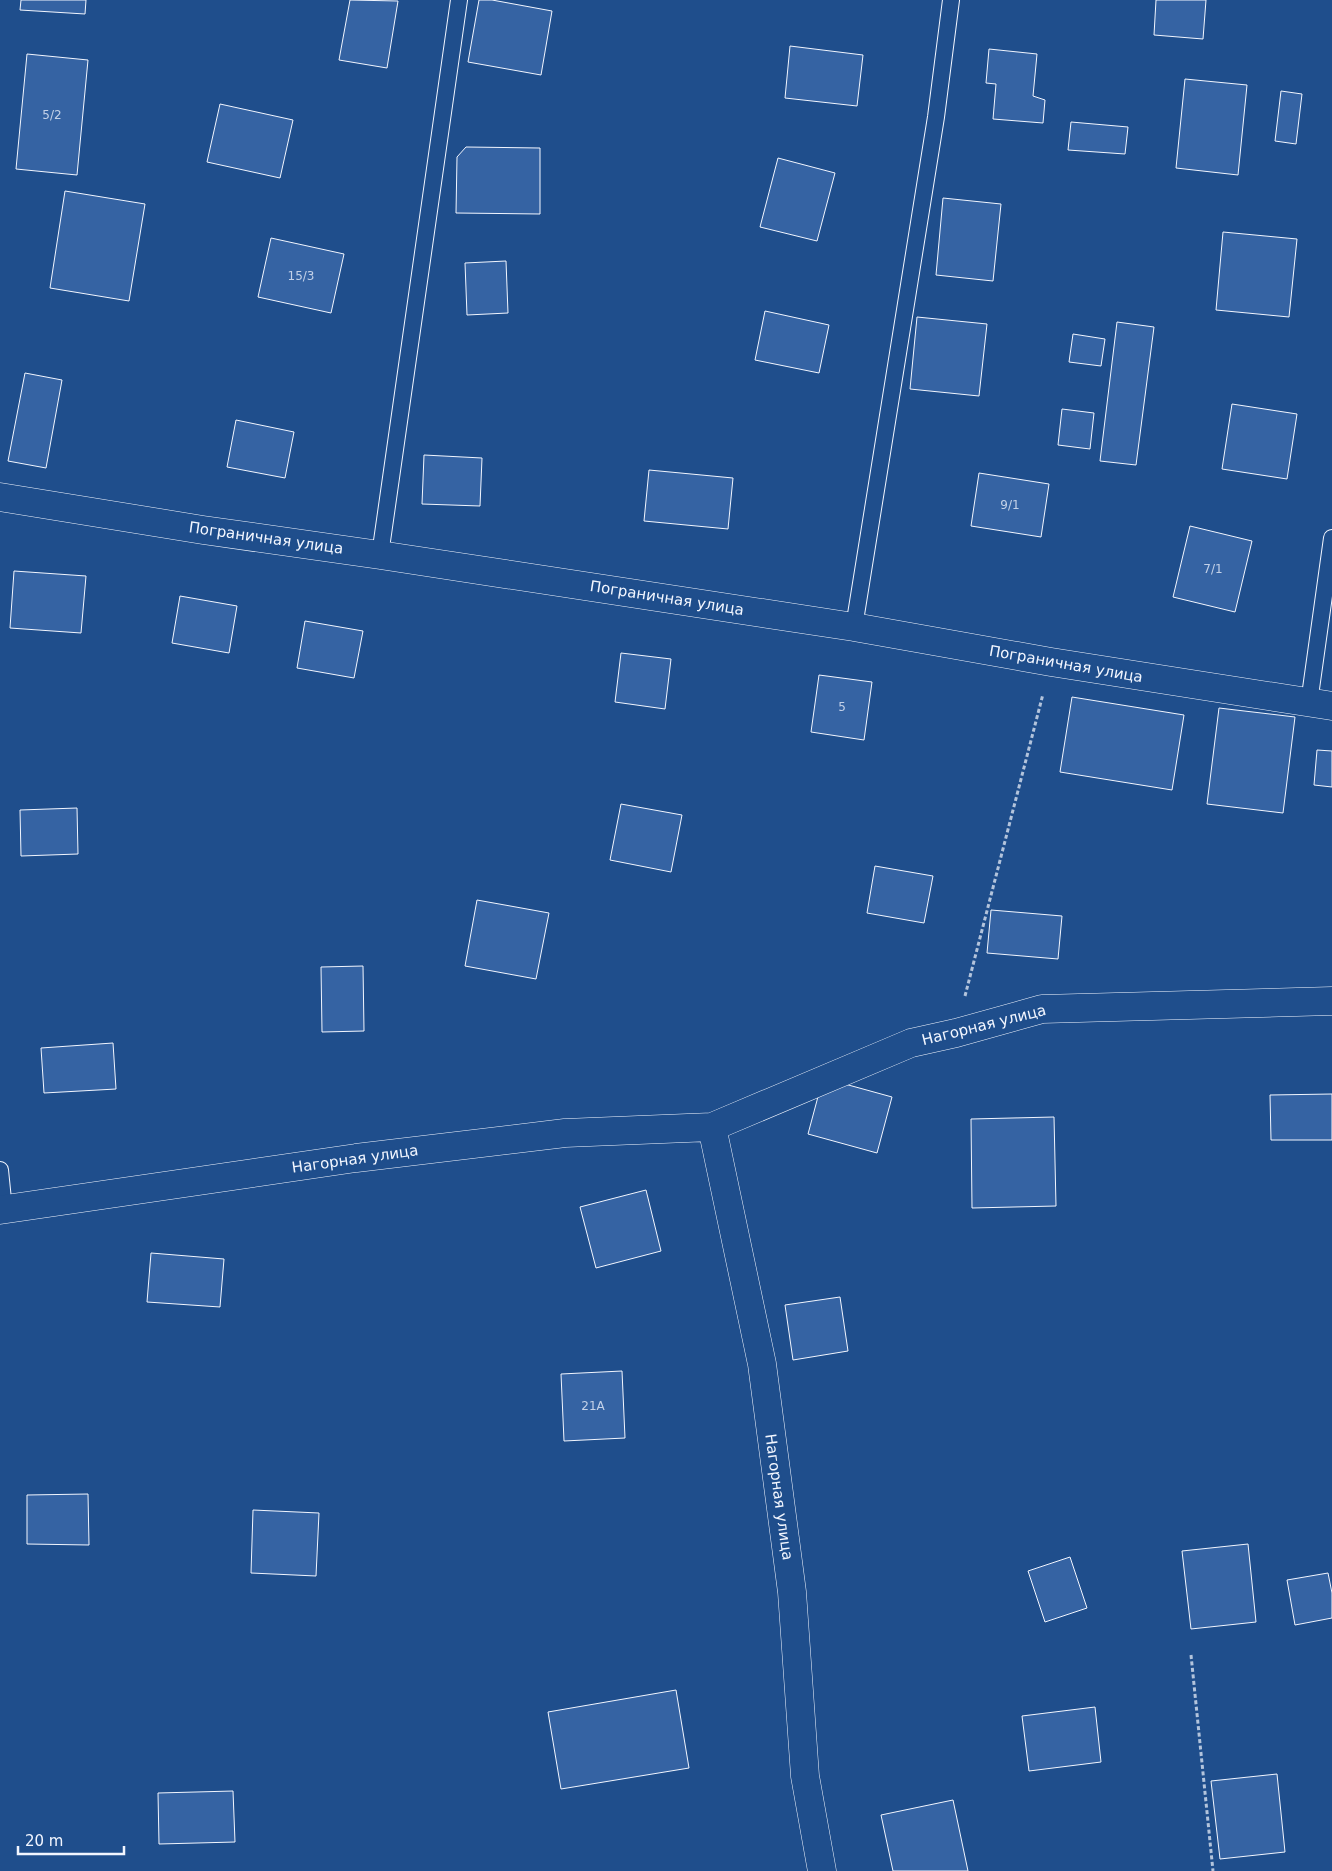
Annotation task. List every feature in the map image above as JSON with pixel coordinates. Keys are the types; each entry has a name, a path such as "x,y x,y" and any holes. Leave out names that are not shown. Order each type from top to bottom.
{"street":[{"name":"Пограничная улица","path":"0,497 202,530 854,627 1051,662 1320,705"},
{"name":"Нагорная улица","path":"2,1210 356,1158 565,1133 712,1127 912,1043 956,1034 1042,1009 1332,1001"},
{"name":"Нагорная улица","path":"712,1127 762,1364 792,1592 805,1776 822,1871"}],"lane":[{"path":"380,555 459,0"},
{"path":"854,627 934,127 951,0"},
{"path":"1320,705 1332,538"},
{"path":"0,1170 2,1210"}],"path":[{"path":"956,1034 1051,662"},
{"path":"1191,1655 1213,1871"}],"building":[{"path":"21,0 86,0 85,14 20,10"},
{"path":"350,0 398,1 387,68 339,60"},
{"path":"479,0 492,0 552,11 541,75 468,62"},
{"path":"1156,0 1206,0 1203,39 1154,35"},
{"path":"790,46 863,55 857,106 785,98"},
{"path":"989,49 1037,54 1033,96 1045,100 1043,123 993,119 996,84 986,83"},
{"path":"27,54 88,60 77,175 16,169"},
{"path":"1185,79 1247,85 1238,175 1176,168"},
{"path":"1281,91 1302,94 1296,144 1275,141"},
{"path":"220,104 293,120 280,178 207,162"},
{"path":"1071,122 1128,127 1125,154 1068,150"},
{"path":"466,147 540,148 540,214 456,213 457,157"},
{"path":"778,158 835,173 817,241 760,227"},
{"path":"65,191 145,204 129,301 50,288"},
{"path":"943,198 1001,204 993,281 936,275"},
{"path":"1223,232 1297,239 1289,317 1216,310"},
{"path":"271,238 344,254 331,313 258,297"},
{"path":"506,261 508,313 467,315 465,263"},
{"path":"765,311 829,325 819,373 755,360"},
{"path":"917,317 987,324 979,396 910,389"},
{"path":"1117,322 1154,327 1136,465 1100,461"},
{"path":"1073,334 1105,339 1101,366 1069,362"},
{"path":"25,373 62,380 46,468 8,461"},
{"path":"1232,404 1297,414 1287,479 1222,469"},
{"path":"1062,409 1094,413 1090,449 1058,445"},
{"path":"236,420 294,432 285,478 227,467"},
{"path":"424,455 482,458 480,506 422,504"},
{"path":"649,470 733,478 728,529 644,521"},
{"path":"979,473 1049,484 1041,537 971,526"},
{"path":"1190,526 1252,541 1235,612 1173,597"},
{"path":"14,571 86,576 81,633 10,628"},
{"path":"180,596 237,606 229,653 172,643"},
{"path":"305,621 363,631 354,678 297,668"},
{"path":"621,653 671,659 665,709 615,702"},
{"path":"819,675 872,682 864,740 811,732"},
{"path":"1072,697 1184,715 1172,790 1060,772"},
{"path":"1219,708 1295,717 1283,813 1207,804"},
{"path":"1317,750 1332,751 1332,787 1314,785"},
{"path":"621,804 682,815 671,872 610,860"},
{"path":"77,808 78,854 21,856 20,810"},
{"path":"875,866 933,876 924,923 867,913"},
{"path":"477,900 549,913 536,979 465,966"},
{"path":"991,910 1062,916 1058,959 987,953"},
{"path":"363,966 364,1031 322,1032 321,967"},
{"path":"113,1043 116,1089 44,1093 41,1048"},
{"path":"823,1078 892,1097 877,1153 808,1134"},
{"path":"1332,1094 1332,1140 1271,1140 1270,1095"},
{"path":"1054,1117 1056,1206 972,1208 971,1119"},
{"path":"646,1190 661,1251 596,1268 580,1207"},
{"path":"151,1253 224,1259 220,1307 147,1302"},
{"path":"840,1297 848,1351 793,1360 785,1305"},
{"path":"622,1371 625,1438 564,1441 561,1374"},
{"path":"88,1494 89,1545 27,1544 27,1495"},
{"path":"253,1510 319,1513 316,1576 251,1573"},
{"path":"1248,1544 1256,1622 1191,1629 1182,1551"},
{"path":"1070,1557 1087,1608 1045,1622 1028,1571"},
{"path":"1328,1573 1332,1593 1332,1618 1295,1625 1287,1580"},
{"path":"676,1690 689,1768 561,1789 548,1712"},
{"path":"1095,1707 1101,1762 1029,1771 1022,1716"},
{"path":"1277,1774 1285,1852 1220,1859 1211,1781"},
{"path":"233,1791 235,1842 159,1844 158,1793"},
{"path":"953,1800 968,1871 893,1871 881,1815"}]}
